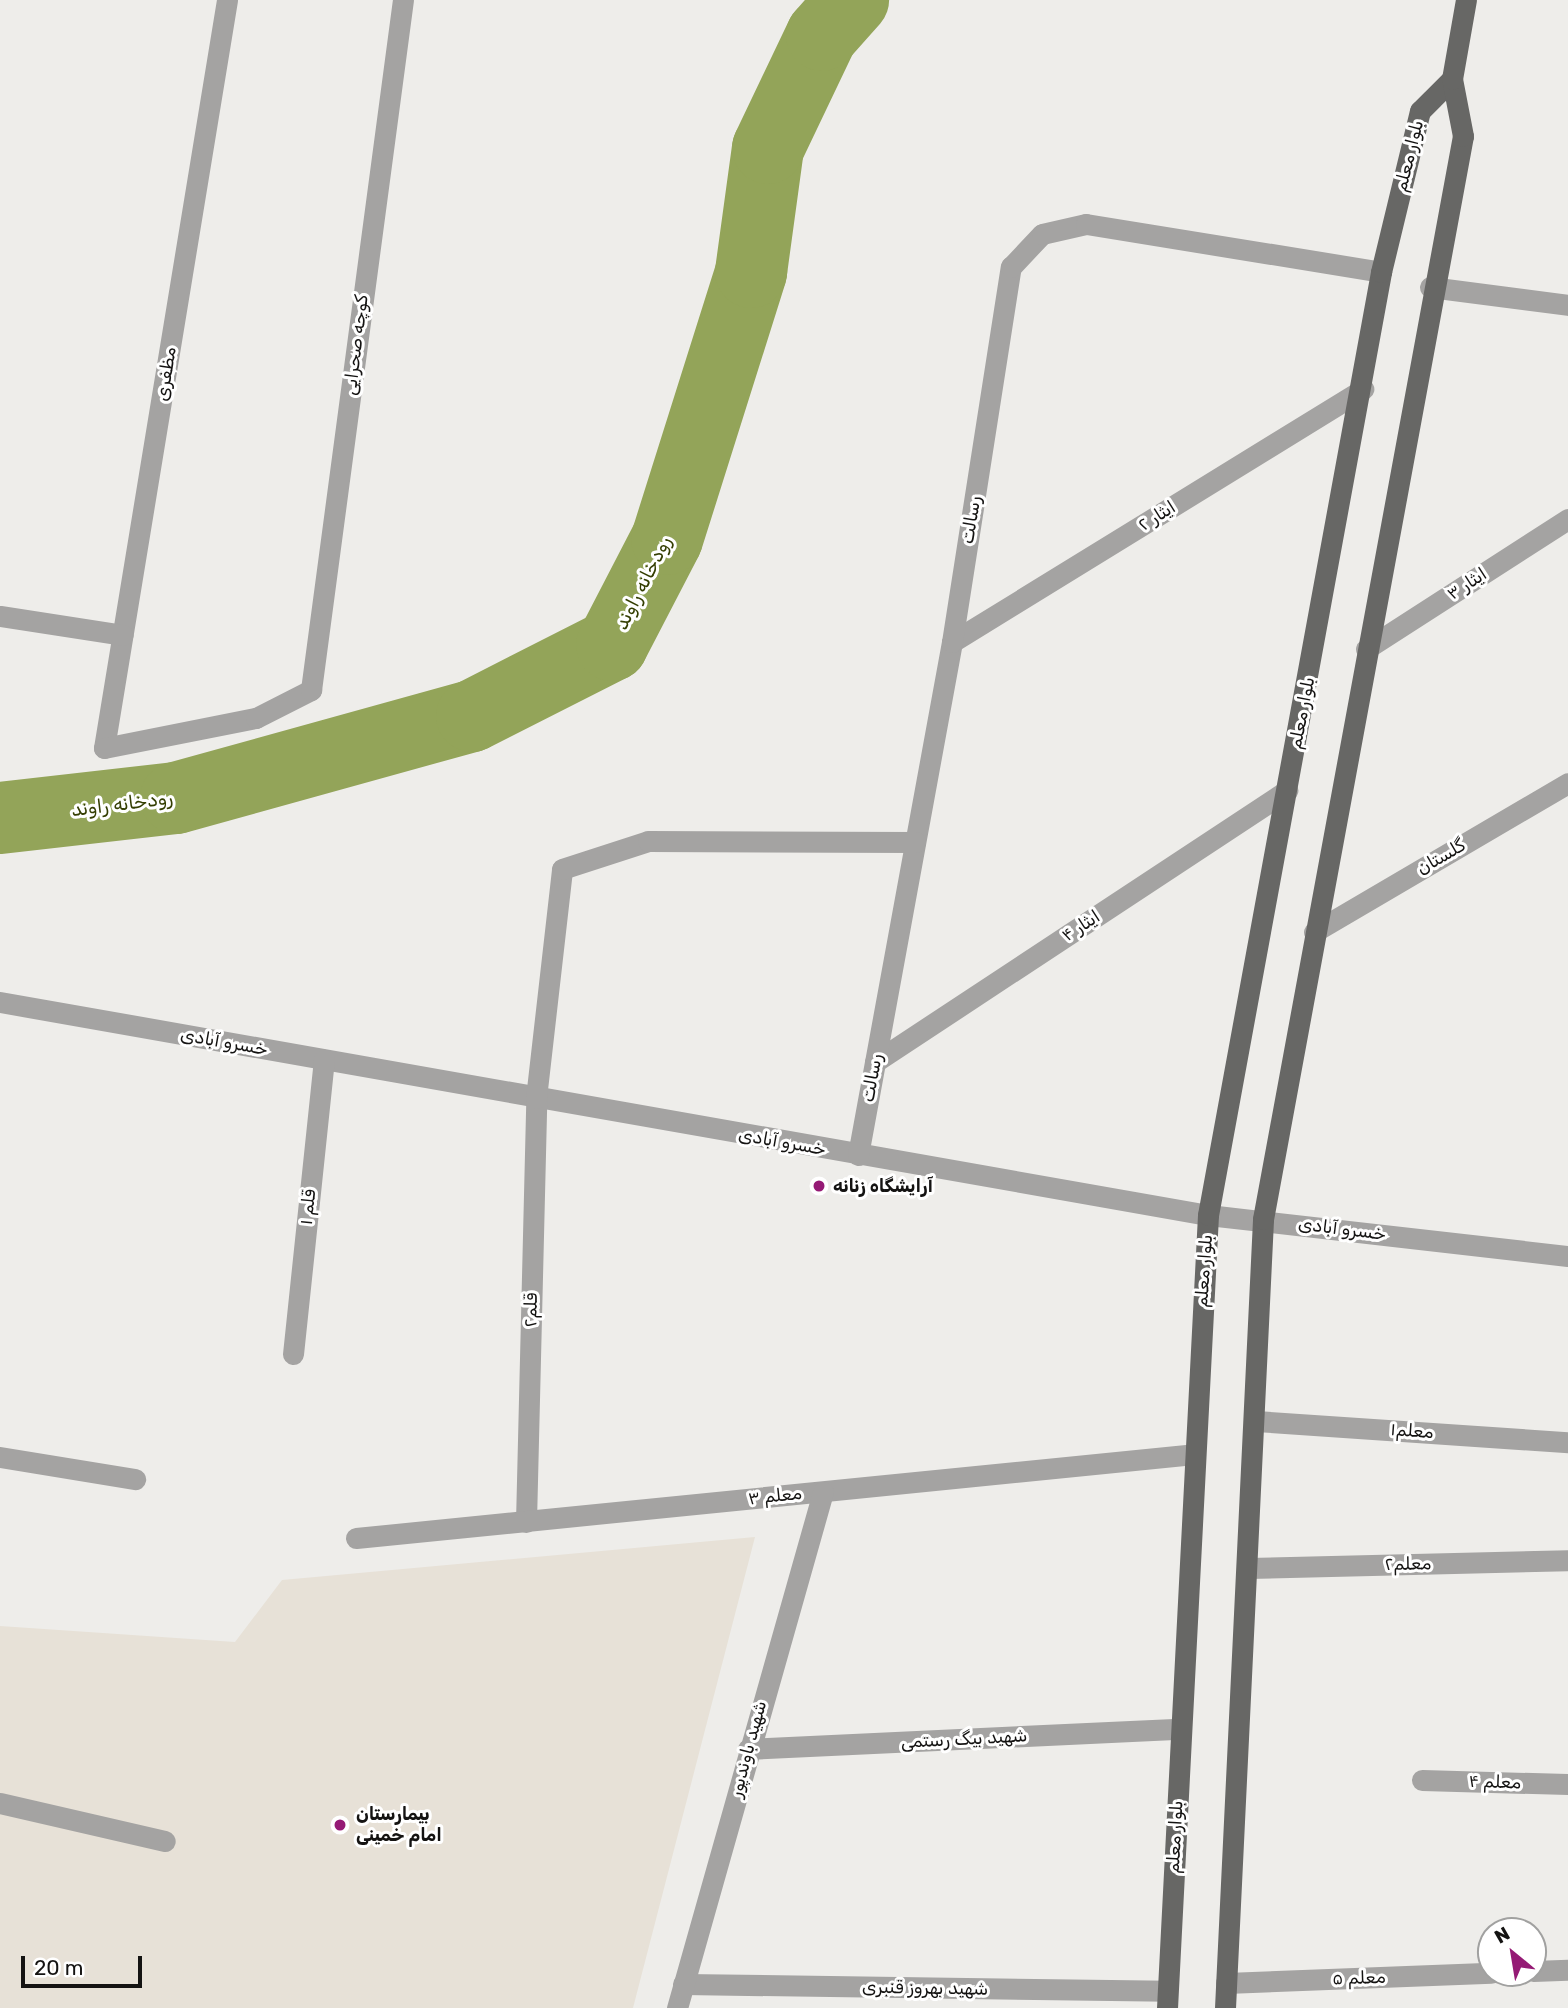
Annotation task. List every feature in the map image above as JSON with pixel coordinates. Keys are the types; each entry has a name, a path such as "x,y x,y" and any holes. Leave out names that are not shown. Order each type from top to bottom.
{"main road":[{"path":"1225,2008 1256,1421 1263,1220 1430,287 1463,136 1452,79 1466,0"},
{"name":"بلوار معلم","path":"1167,2000 1208,1214 1363,389 1381,272 1420,111 1452,79"}],"street":[{"name":"مظفری","path":"104,748 227,0"},
{"name":"کوچه صحرایی","path":"104,748 256,718 311,690 402,0"},
{"name":"رسالت","path":"858,1155 952,642 1011,267 1042,234 1086,224 1381,272"},
{"path":"1430,287 1568,304"},
{"name":"ایثار ۲","path":"952,642 1363,389"},
{"name":"ایثار ۳","path":"1366,649 1568,519"},
{"path":"0,616 122,635"},
{"name":"گلستان","path":"1314,932 1568,783"},
{"name":"ایثار ۴","path":"874,1062 1287,790"},
{"name":"قلم۲","path":"526,1522 536,1098 562,869 648,841 915,842"},
{"name":"خسرو آبادی","path":"0,1002 858,1155 1208,1214 1568,1256"},
{"name":"قلم ۱","path":"293,1354 324,1060"},
{"name":"معلم۱","path":"1256,1421 1568,1442"},
{"name":"معلم ۳","path":"356,1538 1194,1454"},
{"path":"0,1457 135,1479"},
{"name":"شهید باوندپور","path":"677,2008 748,1749 823,1492"},
{"name":"معلم۲","path":"1248,1569 1568,1560"},
{"name":"شهید بیگ رستمی","path":"748,1749 1181,1729"},
{"name":"معلم ۴","path":"1422,1780 1568,1784"},
{"path":"0,1803 165,1841"},
{"path":"1547,1971 1568,1970"},
{"name":"معلم ۵","path":"1226,1983 1477,1974"},
{"name":"شهید بهروز قنبری","path":"683,1984 1167,2000"}],"shaded area":[{"name":"بیمارستان امام خمینی","path":"755,1537 633,2008 0,2008 0,1626 235,1642 282,1580"}],"waterway":[{"name":"رودخانه راوند","path":"0,818 176,798 472,716 612,645 667,539 751,272 768,148 822,35 853,0"}],"place":[{"name":"آرایشگاه زنانه","path":"819,1186"},
{"name":"بیمارستان امام خمینی","path":"340,1825"}]}
